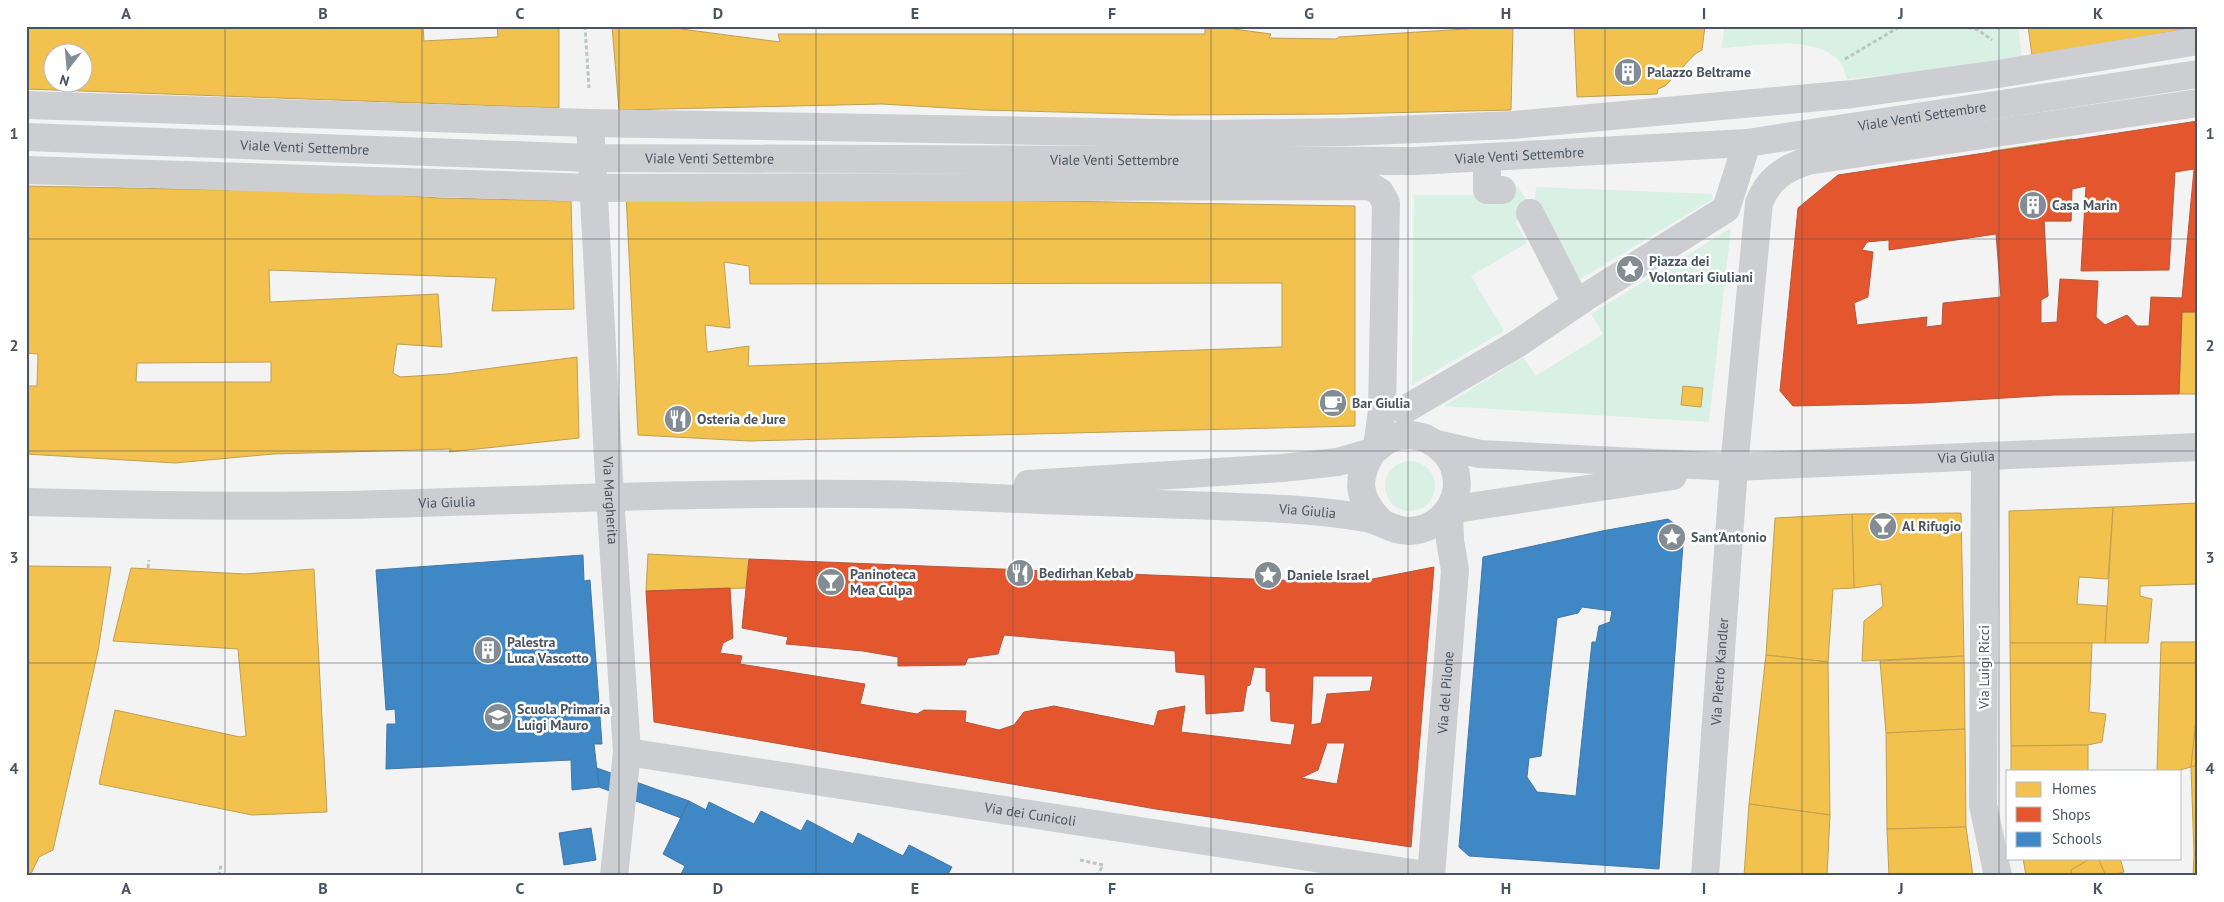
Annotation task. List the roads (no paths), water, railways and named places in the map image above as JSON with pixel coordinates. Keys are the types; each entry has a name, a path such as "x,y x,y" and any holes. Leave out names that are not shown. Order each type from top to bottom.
{"street":[{"name":"Viale Venti Settembre","path":"26,105 590,123 1214,134 1346,132 1513,125 1853,94 1998,74 2198,41"},
{"name":"Viale Venti Settembre","path":"26,136 592,158 1415,161 1747,143 2198,74"},
{"name":"Viale Venti Settembre","path":"1734,466 1760,203 1767,186 1778,174 1790,167 1807,162 2198,103"},
{"name":"Via Margherita","path":"590,123 626,752 614,876"},
{"path":"1404,410 1517,344 1576,303 1732,216 1747,143"},
{"path":"1487,157 1487,190 1502,190"},
{"name":"Viale Venti Settembre","path":"26,170 594,188 1370,186 1380,192 1386,203 1382,410 1374,450"},
{"path":"1530,213 1576,303"},
{"name":"Via Giulia","path":"868,494 1282,468 1338,462 1374,450 1387,440 1399,436 1425,438 1436,444 1480,454 1734,466 2198,447"},
{"path":"1436,444 1447,454 1454,467 1457,481 1456,496 1449,510"},
{"path":"1374,450 1364,465 1361,480 1368,509 1379,520"},
{"name":"Via Luigi Ricci","path":"1985,456 1983,805 1998,876"},
{"name":"Via Giulia","path":"26,502 218,506 352,505 610,496 868,494 1294,509 1379,520 1393,528 1416,530 1438,522 1449,510 1734,466"},
{"name":"Via Pietro Kandler","path":"1705,876 1734,466"},
{"name":"Via del Pilone","path":"1432,876 1455,570 1450,540 1449,510"},
{"name":"Via dei Cunicoli","path":"626,752 1432,876"}],"place":[{"name":"Palazzo Beltrame","path":"1628,72"},
{"name":"Casa Marin","path":"2033,205"},
{"name":"Piazza dei Volontari Giuliani","path":"1630,269"},
{"name":"Bar Giulia","path":"1333,403"},
{"name":"Osteria de Jure","path":"678,419"},
{"name":"Al Rifugio","path":"1883,526"},
{"name":"Sant'Antonio","path":"1672,537"},
{"name":"Bedirhan Kebab","path":"1020,573"},
{"name":"Daniele Israel","path":"1268,575"},
{"name":"Paninoteca Mea Culpa","path":"831,582"},
{"name":"Palestra Luca Vascotto","path":"488,650"},
{"name":"Scuola Primaria Luigi Mauro","path":"498,717"}]}
